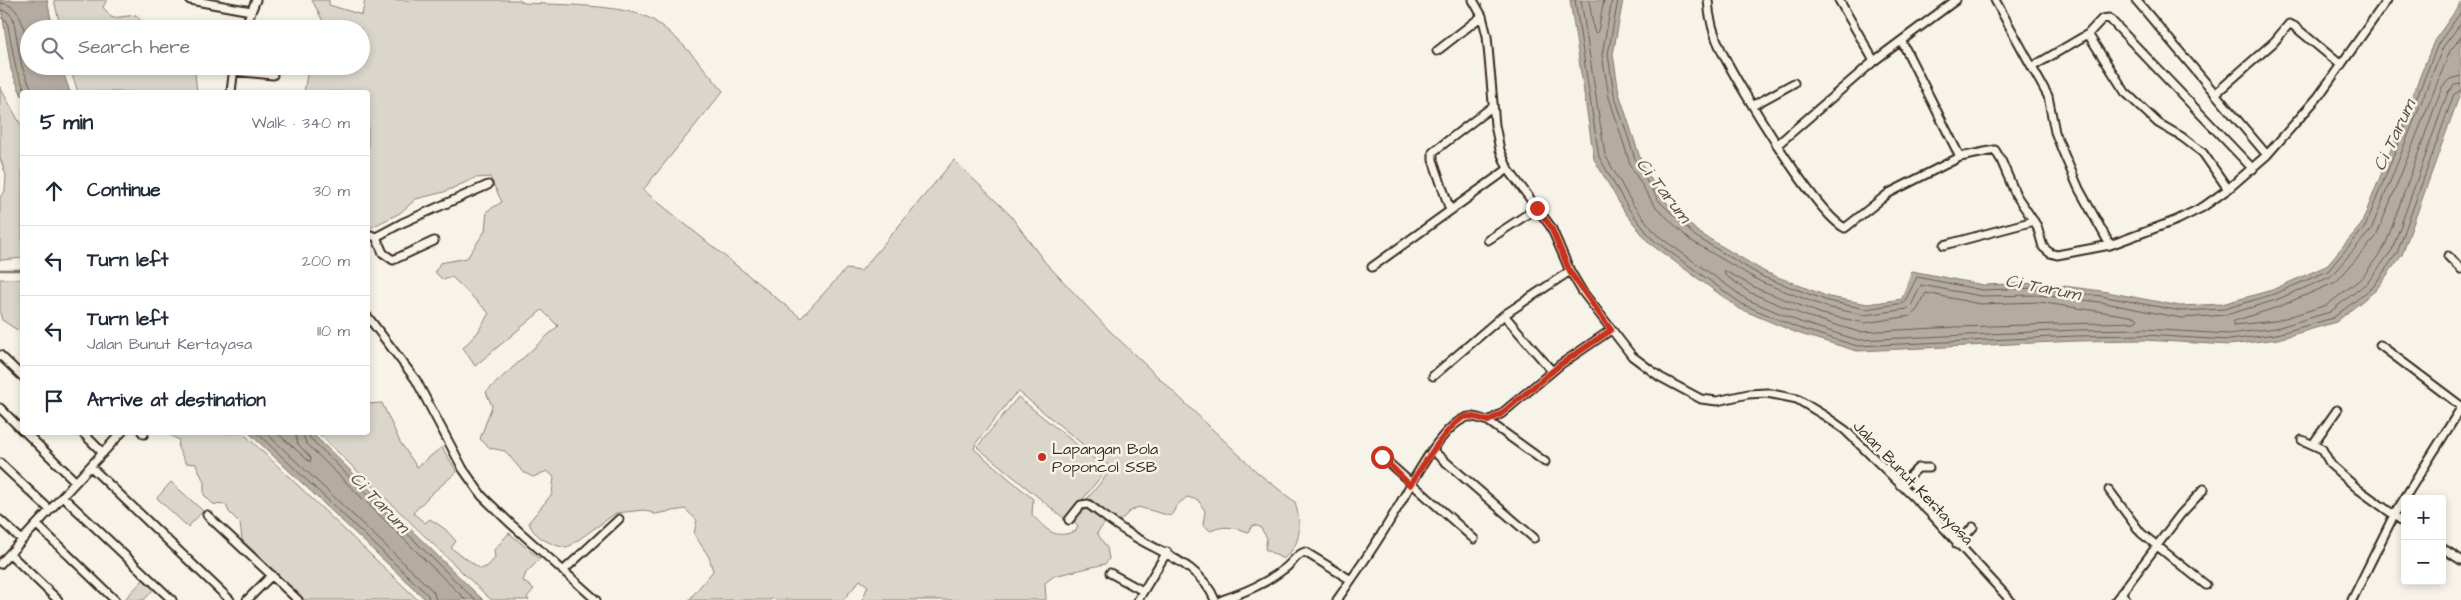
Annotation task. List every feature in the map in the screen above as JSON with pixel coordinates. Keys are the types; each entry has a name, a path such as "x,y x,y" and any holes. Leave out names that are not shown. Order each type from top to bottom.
{"street":[{"path":"190,0 252,11"},
{"path":"248,20 256,0"},
{"name":"Jalan Bunut Kertayasa","path":"1473,0 1482,16 1487,36 1492,68 1493,106 1500,150 1508,169 1551,227 1570,272 1611,330 1640,364 1668,382 1701,399 1717,401 1748,394 1767,393 1797,399 1810,406 1845,430 1931,514 1957,545 2010,600"},
{"path":"1708,0 1712,24 1722,52 1777,145 1822,206 1845,228 1888,193 1960,157 1995,150 2016,195 2034,221 2043,247 2050,254 2057,255 2110,245 2177,220 2203,207 2253,170 2318,97 2386,1"},
{"path":"1839,0 1874,61"},
{"path":"1777,145 1874,61 1956,0"},
{"path":"1996,0 2048,96 2055,132 2063,152 2079,189 2110,245"},
{"path":"2136,0 2267,155"},
{"path":"1437,51 1482,16"},
{"path":"2032,67 2088,34 2102,19 2109,18 2253,170"},
{"path":"2215,94 2274,42 2289,24 2294,26 2341,65"},
{"path":"2088,34 2125,92 2152,118 2182,136 2203,153 2228,189"},
{"path":"1902,42 1960,157"},
{"path":"231,90 232,75"},
{"path":"1754,105 1794,83"},
{"path":"1450,210 1433,160 1433,152 1493,106"},
{"path":"1372,266 1508,169"},
{"path":"376,237 402,223 488,185"},
{"path":"1488,240 1537,208"},
{"path":"1944,245 2034,221"},
{"path":"370,235 376,237 383,253 393,260 434,241"},
{"path":"2448,256 2461,269"},
{"path":"1433,376 1504,315 1570,272"},
{"path":"1504,315 1552,371"},
{"path":"370,320 416,380 470,481 511,524 596,600"},
{"path":"1488,421 1501,414 1552,371 1611,330"},
{"path":"2352,600 2394,515 2461,407 2380,345"},
{"path":"0,355 20,374"},
{"path":"0,408 20,427"},
{"path":"2313,444 2337,410"},
{"path":"1337,600 1393,517 1410,485 1433,451 1457,422 1472,416 1488,421 1545,462"},
{"path":"28,435 76,482"},
{"path":"85,435 103,453"},
{"path":"0,564 119,435"},
{"path":"2302,440 2322,449 2331,465 2358,490 2401,520"},
{"path":"1433,451 1534,538"},
{"path":"1382,457 1410,485 1474,539"},
{"path":"0,463 50,510"},
{"path":"90,467 230,600"},
{"path":"1900,485 1914,470 1929,468"},
{"path":"2116,600 2180,515 2204,489"},
{"path":"2109,490 2132,524 2206,585"},
{"path":"63,497 172,600"},
{"path":"1069,520 1081,505 1088,504 1131,535 1167,552 1199,577 1208,586 1215,600"},
{"path":"207,515 298,600"},
{"path":"563,571 619,518"},
{"path":"0,520 22,540"},
{"path":"37,525 115,600"},
{"path":"1957,545 1973,527"},
{"path":"2446,551 2461,560"},
{"path":"1138,600 1167,552"},
{"path":"1222,600 1265,583 1286,568 1297,556 1305,552 1351,580"},
{"path":"10,554 58,600"},
{"path":"1110,573 1143,591"},
{"path":"247,600 272,575"},
{"path":"2121,594 2127,600"}],"shaded area":[{"path":"54,0 107,0 103,7 112,18 136,15 140,20 59,20"},
{"path":"312,0 329,0 329,5 362,15 365,0 519,0 524,3 609,8 641,15 653,20 682,44 723,91 643,190 801,318 846,269 861,271 954,160 1010,215 1044,261 1108,329 1258,473 1295,502 1299,533 1294,547 1283,559 1265,549 1267,538 1260,527 1253,525 1248,532 1229,527 1211,531 1203,525 1205,511 1198,500 1187,497 1177,505 1171,516 1138,507 1129,512 1120,521 1087,499 1110,471 1108,465 1019,392 1014,395 976,443 974,449 1033,499 1032,515 1051,532 1068,534 1076,531 1078,526 1073,520 1082,508 1088,510 1105,523 1097,533 1107,548 1109,559 1105,564 1054,576 1045,583 1046,600 862,600 868,586 860,580 843,600 775,600 772,598 771,600 689,600 713,571 709,557 694,534 697,520 685,509 655,514 644,510 616,513 567,548 544,540 534,532 529,522 552,494 554,477 547,471 533,477 523,472 505,451 490,448 480,439 492,406 486,392 558,326 542,310 475,366 463,348 478,332 489,313 452,277 443,280 435,272 440,263 467,258 485,231 487,211 502,202 490,177 475,178 444,192 416,199 400,213 372,227 370,226 370,90 304,90 307,75 370,75 370,20 322,20"},
{"path":"72,75 195,75 197,90 77,90"},
{"path":"0,87 20,123 20,258 0,260 0,197 5,191 6,175 0,158"},
{"path":"0,279 20,279 20,332 2,320 0,313"},
{"path":"1018,397 1107,469 1066,520 977,447"},
{"path":"382,403 400,442 417,467 442,447 457,472 431,494 413,513 425,523 430,519 445,529 456,541 451,548 481,569 488,566 495,558 494,550 509,533 540,559 526,573 523,581 534,589 527,597 529,600 492,600 489,598 320,435 370,435 370,404"},
{"path":"170,435 245,435 418,600 305,600 242,540 240,523 229,512 226,505 213,504 204,495 204,482 196,464 186,463 178,448 179,440"},
{"path":"171,482 203,511 188,527 157,498"},
{"path":"144,579 154,589 144,600 124,600"}],"water":[{"path":"0,0 47,0 51,20 20,20 20,75 64,75 69,90 20,91 11,70"},
{"name":"Ci Tarum","path":"1570,0 1623,0 1613,54 1619,93 1642,164 1662,198 1698,232 1765,272 1829,297 1868,304 1902,299 1912,271 1983,285 2040,283 2102,291 2180,306 2222,304 2272,290 2326,266 2361,225 2434,41 2461,3 2461,91 2402,255 2376,290 2336,322 2278,339 2229,345 2144,340 2076,341 1857,351 1797,333 1740,309 1649,243 1624,211 1594,159"},
{"name":"Ci Tarum","path":"251,435 314,435 483,600 426,600"}],"waterway":[{"path":"0,270 20,270"}],"place":[{"name":"Lapangan Bola Poponcol SSB","path":"1042,457"}],"route":[{"path":"1382,457 1410,485 1433,451 1457,422 1472,416 1488,421 1501,414 1552,371 1611,330 1570,272 1551,227 1537,208"}]}
